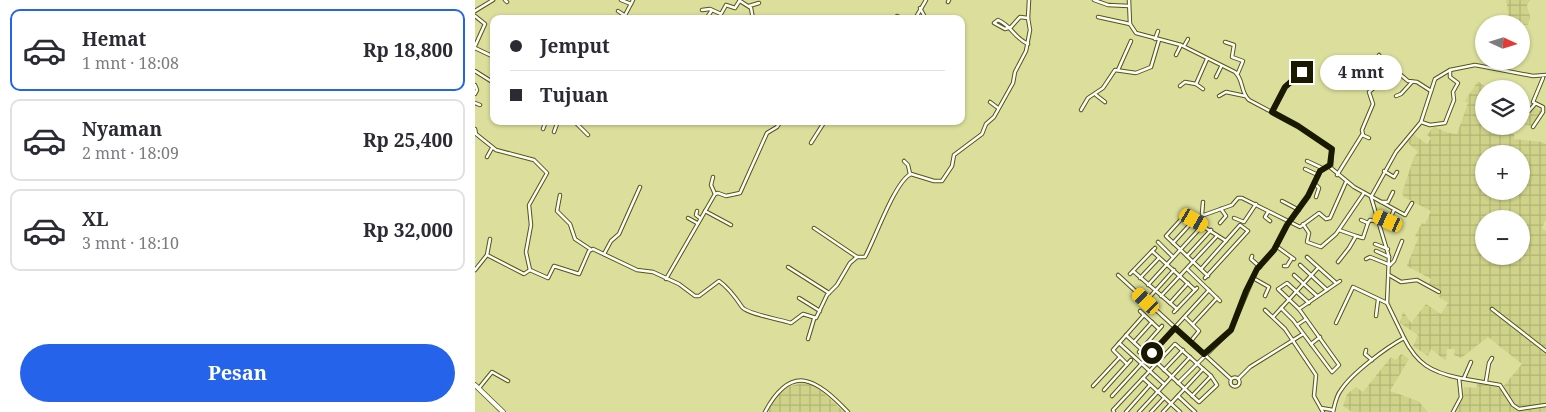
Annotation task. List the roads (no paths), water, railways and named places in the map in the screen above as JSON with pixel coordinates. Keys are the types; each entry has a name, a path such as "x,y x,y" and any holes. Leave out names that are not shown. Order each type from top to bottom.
{"street":[{"path":"475,11 493,0"},
{"path":"621,0 631,4"},
{"path":"625,15 633,0"},
{"path":"702,10 711,10 720,14 726,5 735,8 740,0 749,6 753,15"},
{"path":"917,15 926,0"},
{"path":"910,174 942,181 952,166 954,155 982,134 986,124 995,117 998,108 1013,83 1015,72 1028,44 1031,27 1028,18 1029,0"},
{"path":"1094,0 1108,5 1129,6"},
{"path":"1129,0 1130,24 1138,34 1183,46 1237,74 1245,96"},
{"path":"749,6 759,3"},
{"path":"920,8 924,15"},
{"path":"708,15 711,10"},
{"path":"618,12 622,15"},
{"path":"475,16 485,24 475,47 490,55"},
{"path":"1098,17 1130,24"},
{"path":"1028,18 1020,18 1011,27 1005,29 994,23 998,20 1011,27 1016,38 1028,44"},
{"path":"1081,110 1088,98 1096,95 1105,87 1114,71 1136,73 1151,67 1158,31"},
{"path":"1176,55 1188,39"},
{"path":"1118,70 1131,41"},
{"path":"1225,42 1234,45 1231,57 1243,62 1237,74"},
{"path":"1373,72 1384,61 1379,55"},
{"path":"1196,84 1207,59"},
{"path":"1272,112 1285,87 1301,73 1305,64"},
{"path":"1217,77 1221,66"},
{"path":"1381,66 1393,80 1399,74"},
{"path":"1543,78 1475,66 1450,70 1437,76 1421,122 1396,152 1371,197 1388,249 1390,265 1387,302 1417,360 1441,373 1459,378 1486,381 1502,386 1515,407 1519,409 1546,405"},
{"path":"1395,70 1431,91"},
{"path":"1421,122 1430,125 1445,123 1454,98 1453,92 1458,83 1451,77 1450,70"},
{"path":"475,76 476,71 490,80"},
{"path":"1369,138 1363,135 1361,130 1373,104 1369,92 1389,75"},
{"path":"1535,104 1533,101 1546,75"},
{"path":"1180,86 1185,82 1196,84 1203,89"},
{"path":"1396,96 1401,94 1413,82"},
{"path":"475,85 477,90 475,94"},
{"path":"1219,96 1227,92 1245,96 1298,126 1332,149 1330,165 1337,175 1394,210 1407,215 1411,203"},
{"path":"1096,95 1105,102"},
{"path":"475,101 479,105"},
{"path":"990,102 998,108"},
{"path":"1530,110 1535,104"},
{"path":"1533,128 1543,112 1543,107 1535,104"},
{"path":"543,130 545,125"},
{"path":"554,132 557,125"},
{"path":"578,125 587,135"},
{"path":"715,194 740,194 767,133 778,125"},
{"path":"811,143 822,125"},
{"path":"475,129 476,134 489,142 492,148"},
{"path":"1337,175 1363,135"},
{"path":"487,157 492,148"},
{"path":"492,148 509,152 518,157 534,160 547,174 529,205 531,225 526,252 530,270"},
{"path":"904,161 908,165 910,174"},
{"path":"1307,161 1322,168"},
{"path":"1178,383 1204,354 1231,330 1253,278 1276,246 1289,222 1299,210 1322,168 1330,165"},
{"path":"1305,169 1318,174"},
{"path":"1384,171 1394,177 1397,172"},
{"path":"815,228 857,257 865,257 895,193 910,174"},
{"path":"713,177 711,185 715,194"},
{"path":"1203,202 1203,215 1231,206 1240,197 1299,227 1319,213 1326,219 1329,218 1346,182"},
{"path":"1314,183 1319,188 1315,197"},
{"path":"603,255 611,241 619,234 640,186"},
{"path":"1379,201 1388,202 1393,192"},
{"path":"1303,224 1309,233 1307,242 1319,248 1339,230 1364,193"},
{"path":"666,279 715,194"},
{"path":"560,195 557,211 569,223 574,237 581,244 603,255 640,271 653,272 679,284 688,293 697,296 719,281 740,301 743,308 753,313 791,323 803,314 814,318"},
{"path":"1282,201 1299,210"},
{"path":"1234,218 1244,221 1256,204"},
{"path":"1219,223 1226,216 1221,209"},
{"path":"1377,216 1389,221 1394,210"},
{"path":"697,211 696,215 700,218"},
{"path":"705,211 731,225"},
{"path":"1269,212 1265,217 1269,221"},
{"path":"1201,269 1226,241 1240,225 1245,228 1248,232 1207,277 1166,236 1185,215 1226,241"},
{"path":"688,218 697,223"},
{"path":"1173,243 1194,220"},
{"path":"1361,220 1368,223"},
{"path":"1339,230 1363,238 1370,220 1379,222"},
{"path":"1148,285 1203,225"},
{"path":"1187,256 1211,230"},
{"path":"1161,296 1217,236"},
{"path":"1338,262 1349,248 1355,236"},
{"path":"581,237 581,244"},
{"path":"475,270 487,255 491,239"},
{"path":"1390,265 1394,261 1402,241"},
{"path":"1157,242 1173,257"},
{"path":"1375,244 1388,249"},
{"path":"1276,246 1293,258 1287,266 1284,266"},
{"path":"1130,274 1155,248"},
{"path":"530,270 547,278 554,266 579,274 591,249"},
{"path":"1133,271 1170,303 1176,311 1196,289 1152,251"},
{"path":"1376,251 1389,257"},
{"path":"487,255 523,274 530,270"},
{"path":"1252,256 1251,259 1260,267"},
{"path":"809,339 814,318 821,311 829,293 837,285 850,262 857,257"},
{"path":"1307,257 1335,283"},
{"path":"1366,259 1370,257 1390,265"},
{"path":"1141,278 1159,258"},
{"path":"1300,265 1327,290"},
{"path":"788,267 829,293"},
{"path":"1187,268 1220,301"},
{"path":"1273,317 1318,268"},
{"path":"1146,301 1174,270"},
{"path":"1294,275 1317,296"},
{"path":"1118,276 1231,379 1231,384 1234,387 1239,385 1238,379"},
{"path":"1389,276 1401,282 1417,280 1439,292"},
{"path":"1253,278 1269,287 1265,296"},
{"path":"1299,309 1340,281"},
{"path":"1281,308 1297,325 1332,372 1340,366 1307,318 1278,288 1286,282 1309,302"},
{"path":"1170,303 1187,283"},
{"path":"1336,323 1353,286 1378,300 1387,302"},
{"path":"1112,396 1209,290"},
{"path":"799,298 821,311"},
{"path":"1193,324 1217,298"},
{"path":"1376,316 1378,300"},
{"path":"1492,309 1546,351"},
{"path":"1265,310 1293,341 1316,375 1314,396 1323,412"},
{"path":"1140,311 1159,329"},
{"path":"1127,364 1113,350 1144,315"},
{"path":"1185,317 1199,331 1190,342"},
{"path":"1297,325 1307,318"},
{"path":"1134,342 1152,322"},
{"path":"1139,352 1162,326"},
{"path":"1238,379 1250,367 1303,334"},
{"path":"1126,335 1141,349"},
{"path":"1310,344 1320,337"},
{"path":"1321,408 1333,411 1342,388 1389,345 1404,338"},
{"path":"1119,343 1165,384"},
{"path":"1114,412 1113,410 1150,371 1157,363 1175,344 1211,376 1217,384 1200,402 1157,363"},
{"path":"1164,370 1183,350"},
{"path":"1366,350 1365,354 1372,360"},
{"path":"1093,386 1120,357"},
{"path":"1139,412 1190,357"},
{"path":"1486,381 1489,363 1492,358"},
{"path":"1103,390 1131,360"},
{"path":"1464,378 1471,362"},
{"path":"1163,412 1203,369"},
{"path":"503,412 477,388 492,372 508,381"},
{"path":"1192,396 1211,376"},
{"path":"1231,379 1234,377 1238,379"},
{"path":"1143,378 1179,412"},
{"path":"1453,412 1461,397 1459,378"},
{"path":"765,412 778,390 792,382 805,380 829,393 848,412"},
{"path":"1126,412 1150,385"},
{"path":"1178,396 1195,412"},
{"path":"1151,412 1164,398"}]}
